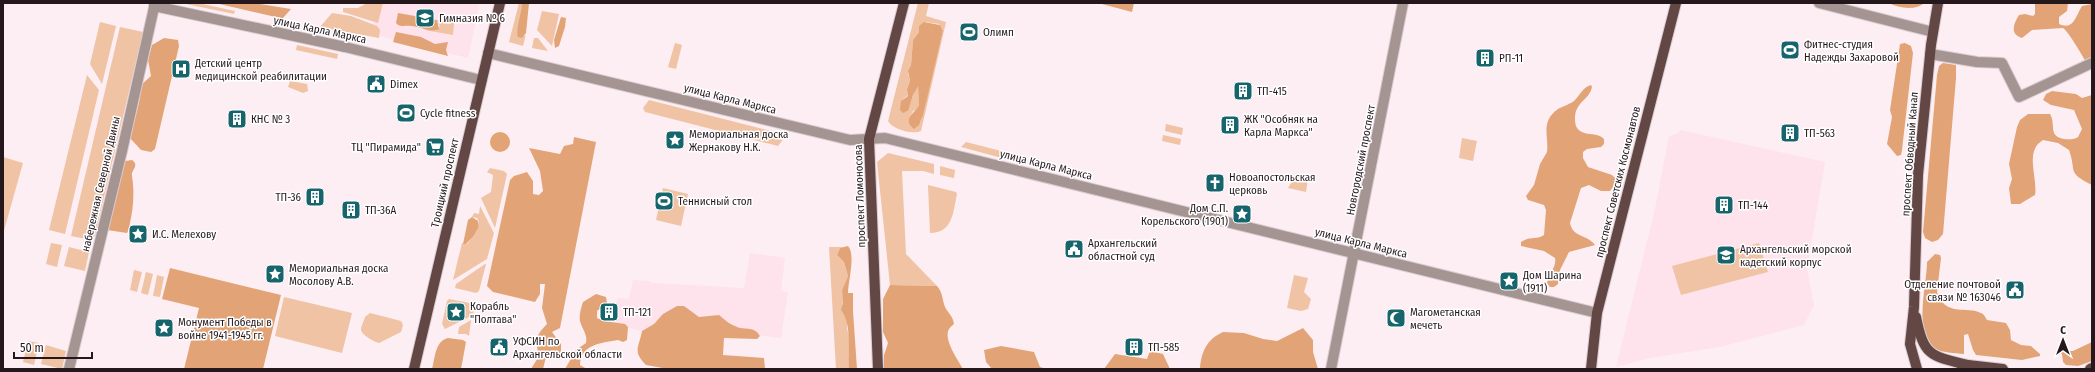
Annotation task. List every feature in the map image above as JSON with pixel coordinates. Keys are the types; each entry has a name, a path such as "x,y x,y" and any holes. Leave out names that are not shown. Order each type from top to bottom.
{"main road":[{"name":"Троицкий проспект","path":"414,369 500,3"},
{"name":"проспект Ломоносова","path":"878,369 869,139 904,3"},
{"name":"проспект Советских Космонавтов","path":"1591,369 1597,313 1676,3"},
{"name":"проспект Обводный Канал","path":"1917,369 1910,344 1914,307 1918,175 1930,54 1938,3"},
{"name":"проспект Обводный Канал","path":"1914,307 1919,334 1928,351 1964,367 2003,369"}],"street":[{"name":"Новгородский проспект","path":"1331,369 1355,254 1403,3"},
{"path":"1819,3 1933,32"},
{"name":"улица Карла Маркса","path":"154,5 346,47 481,80"},
{"name":"набережная Северной Двины","path":"69,369 99,246 154,5"},
{"name":"улица Карла Маркса","path":"488,53 844,139 884,138 1597,313"},
{"path":"1930,54 1977,62 2002,63 2019,97 2092,63"}],"shaded area":[{"path":"181,3 198,3 235,11 234,14"},
{"path":"215,3 254,3 291,9 283,18 280,18"},
{"path":"367,3 383,3 378,23 343,12 343,8 358,8"},
{"name":"Гимназия № 6","path":"377,3 480,3 468,58 371,34"},
{"path":"519,3 522,3 522,14 517,33 525,36 526,34 523,46 509,42"},
{"path":"522,3 529,3 526,33 522,38 518,37 517,34"},
{"path":"918,3 929,3 926,16 946,22 921,131 908,132 898,129 888,121","holes":["926,22 939,24 943,31 921,120 920,123 910,123 909,119 913,111 918,109 919,105 918,86 916,87 907,112 903,112 902,100 908,95 907,89 910,81 908,73 911,65 913,40 919,32 919,26"]},
{"path":"1098,3 1134,3 1132,12"},
{"path":"1889,3 1924,3 1921,6 1907,8"},
{"path":"2035,3 2068,3 2067,11 2059,17 2059,24 2064,26 2071,24 2074,21 2082,6 2092,4 2092,63 2086,62 2063,28 2032,30 2022,38 2015,34 2014,25 2019,15 2025,14 2033,16 2035,14"},
{"path":"542,11 559,14 552,46 537,30"},
{"path":"332,13 351,16 377,26 380,30 379,38 320,27"},
{"path":"398,13 437,20 439,29 433,31 414,26 398,25 396,23"},
{"path":"561,17 566,18 565,27 559,46 555,48 554,40"},
{"path":"437,20 454,23 453,35 425,30 436,31 440,26"},
{"path":"100,22 116,26 102,84 90,64"},
{"path":"924,22 940,25 943,31 923,115 919,125 914,129 910,125 909,119 919,105 918,86 913,95 908,111 903,113 900,110 901,101 908,96 907,89 910,81 908,71 911,65 913,40 919,32 919,26"},
{"path":"120,27 143,32 95,235 92,240 71,236"},
{"path":"396,32 421,37 435,44 448,42 446,50 448,56 393,42"},
{"path":"164,38 178,40 179,46 155,149 151,152 141,150 130,138 141,92 141,85 151,76 148,60 152,45"},
{"path":"534,38 538,38 548,51 532,48"},
{"path":"675,43 682,45 676,69 668,67"},
{"path":"1905,43 1911,46 1913,53 1902,150 1901,155 1897,156 1887,144 1892,117 1890,110 1900,44"},
{"path":"297,45 338,54 337,59 296,50"},
{"path":"1943,63 1956,65 1956,78 1943,234 1938,240 1932,242 1925,238 1923,232 1937,75 1939,66"},
{"path":"87,75 99,90 65,234 49,230"},
{"path":"290,81 307,84 308,91 303,93 288,87"},
{"path":"1591,85 1592,87 1590,92 1577,108 1575,119 1576,124 1580,131 1604,139 1604,144 1601,147 1587,149 1583,152 1583,158 1588,167 1612,175 1616,179 1616,183 1610,191 1601,191 1589,185 1581,188 1570,223 1577,234 1588,239 1595,245 1569,252 1560,270 1558,284 1554,287 1550,287 1547,283 1555,264 1555,258 1544,251 1521,246 1521,242 1524,240 1544,235 1546,210 1544,205 1528,200 1526,196 1534,185 1540,164 1547,152 1546,129 1549,119 1558,109 1569,104 1577,98 1584,89"},
{"path":"2052,91 2076,94 2082,98 2092,95 2092,185 2075,174 2069,150 2058,143 2043,140 2037,145 2034,151 2033,165 2035,195 2020,204 2011,204 2009,188 2012,179 2009,164 2017,127 2020,120 2028,114 2050,114 2054,133 2058,137 2065,139 2073,139 2078,137 2082,129 2074,110 2051,105 2043,100 2046,94"},
{"path":"649,100 783,134 785,137 778,146 645,112 643,108"},
{"path":"1166,124 1183,128 1182,135 1165,131"},
{"name":"Архангельский морской кадетский корпус","path":"1680,130 1825,162 1807,269 1814,305 1804,325 1720,347 1650,358 1616,367 1655,209 1669,136 1679,133"},
{"path":"500,132 507,135 510,142 507,149 500,152 493,149 490,142 493,135"},
{"path":"1163,135 1181,139 1180,145 1162,141"},
{"path":"574,137 596,142 560,328 552,332 561,344 561,351 558,355 546,357 543,369 531,369 539,356 537,346 538,335 547,324 542,308 545,284 540,284 540,294 535,302 493,292 487,286 510,180 514,176 527,172 533,181 533,194 539,195 543,191 540,171 529,148 560,154 564,146 573,144"},
{"path":"1462,138 1477,141 1473,161 1459,158"},
{"path":"966,142 1005,152 1011,156 1009,160 961,147"},
{"path":"888,153 934,164 934,174 923,171 902,171 906,254 937,286 890,285 877,162"},
{"path":"3,157 23,163 3,234"},
{"path":"132,160 135,164 132,174 133,204 128,231 127,233 107,230 125,161"},
{"path":"940,166 955,170 954,178 940,175"},
{"path":"490,168 504,171 507,174 495,228 481,198 491,192 493,175 487,172"},
{"path":"1296,175 1308,178 1306,192 1288,188"},
{"path":"928,185 956,192 957,194 951,220 948,225 938,232 930,233"},
{"path":"663,188 688,194 681,226 656,220"},
{"path":"480,206 494,233 487,259 453,280 462,243 467,244 477,231 479,222 477,218 472,217 474,213 479,214"},
{"path":"472,217 478,221 478,227 471,239 466,244 463,244 468,220"},
{"path":"51,243 62,245 57,267 46,264"},
{"path":"1759,243 1768,272 1681,295 1672,266"},
{"path":"848,246 852,262 848,293 853,293 857,369 849,369 849,338 847,322 841,310 843,303 842,290 848,276 844,262 837,255 840,248"},
{"path":"69,247 89,252 85,271 64,266"},
{"path":"829,247 844,247 840,248 837,255 844,262 848,276 842,290 842,311 847,317 847,329 850,339 849,369 836,369"},
{"path":"750,253 785,258 781,291 788,292 781,338 658,322 645,332 615,324 617,298 629,299 633,280 649,281 652,283 744,288"},
{"path":"1935,254 1940,255 1941,258 1937,292 1940,300 1945,305 1951,308 1976,311 1983,314 1987,320 2006,323 2010,330 2011,340 2021,345 2031,346 2040,354 2040,356 2022,360 1976,355 1968,334 1964,335 1964,354 1945,352 1934,348 1928,341 1924,331 1923,308 1927,262"},
{"path":"485,264 479,291 476,293 455,288 456,284"},
{"path":"170,268 281,295 263,369 184,369 199,308 162,299"},
{"path":"134,270 142,272 137,292 130,290"},
{"path":"146,272 153,274 148,295 141,293"},
{"path":"157,275 164,277 160,297 153,296"},
{"path":"1294,275 1308,278 1304,292 1311,299 1308,309 1301,311 1287,308"},
{"path":"890,285 937,286 945,307 952,317 954,324 949,328 949,344 963,369 884,369 884,355 888,343 883,332 883,299"},
{"path":"596,294 606,297 607,303 597,311 597,318 604,321 625,324 628,327 627,340 623,342 618,340 594,345 584,352 581,358 580,365 587,369 565,369 576,350 586,343 586,335 580,321 580,312 583,302"},
{"path":"284,297 352,313 342,353 275,336"},
{"path":"449,299 475,304 473,315 445,329 442,324 447,301"},
{"path":"677,306 684,306 699,317 719,315 733,325 755,330 760,336 757,339 724,338 723,355 764,358 765,369 668,369 646,365 638,353 638,346 642,331 654,324 663,314"},
{"path":"370,313 401,321 403,325 401,332 379,343 371,340 361,330 365,317"},
{"path":"471,320 469,336 466,334 458,334 459,327"},
{"path":"1303,328 1313,340 1313,352 1318,369 1200,369 1203,352 1209,342 1223,332 1244,333 1263,339 1277,341"},
{"path":"448,338 463,340 466,342 461,369 432,369 438,346"},
{"path":"28,341 39,343 34,365 23,362"},
{"path":"2092,342 2092,361 2078,366 2066,365 2063,362 2062,354 2057,351 2057,348 2063,343 2066,344 2069,351 2073,351"},
{"path":"46,345 66,351 62,369 41,364"},
{"path":"1001,346 1034,352 1040,367 1047,369 992,369 986,362 984,350"},
{"path":"1150,351 1163,354 1170,369 1104,369 1115,354 1147,359"}],"place":[{"name":"Гимназия № 6","path":"425,18"},
{"name":"Олимп","path":"969,32"},
{"name":"Фитнес-студия Надежды Захаровой","path":"1790,50"},
{"name":"РП-11","path":"1485,58"},
{"name":"Детский центр медицинской реабилитации","path":"181,69"},
{"name":"Dimex","path":"376,84"},
{"name":"ТП-415","path":"1243,91"},
{"name":"Cycle fitness","path":"406,113"},
{"name":"КНС № 3","path":"237,119"},
{"name":"ЖК \"Особняк на Карла Маркса\"","path":"1230,125"},
{"name":"ТП-563","path":"1790,133"},
{"name":"Мемориальная доска Жернакову Н.К.","path":"675,140"},
{"name":"ТЦ \"Пирамида\"","path":"435,147"},
{"name":"Новоапостольская церковь","path":"1215,183"},
{"name":"ТП-36","path":"315,197"},
{"name":"Теннисный стол","path":"664,201"},
{"name":"ТП-144","path":"1724,205"},
{"name":"ТП-36А","path":"351,210"},
{"name":"Дом С.П. Корельского (1901)","path":"1242,214"},
{"name":"И.С. Мелехову","path":"138,234"},
{"name":"Архангельский областной суд","path":"1074,249"},
{"name":"Архангельский морской кадетский корпус","path":"1726,255"},
{"name":"Мемориальная доска Мосолову А.В.","path":"275,274"},
{"name":"Дом Шарина (1911)","path":"1509,281"},
{"name":"Отделение почтовой связи № 163046","path":"2015,290"},
{"name":"Корабль \"Полтава\"","path":"456,312"},
{"name":"ТП-121","path":"609,312"},
{"name":"Магометанская мечеть","path":"1396,318"},
{"name":"Монумент Победы в войне 1941-1945 гг.","path":"164,328"},
{"name":"УФСИН по Архангельской области","path":"499,347"},
{"name":"ТП-585","path":"1134,347"}]}
